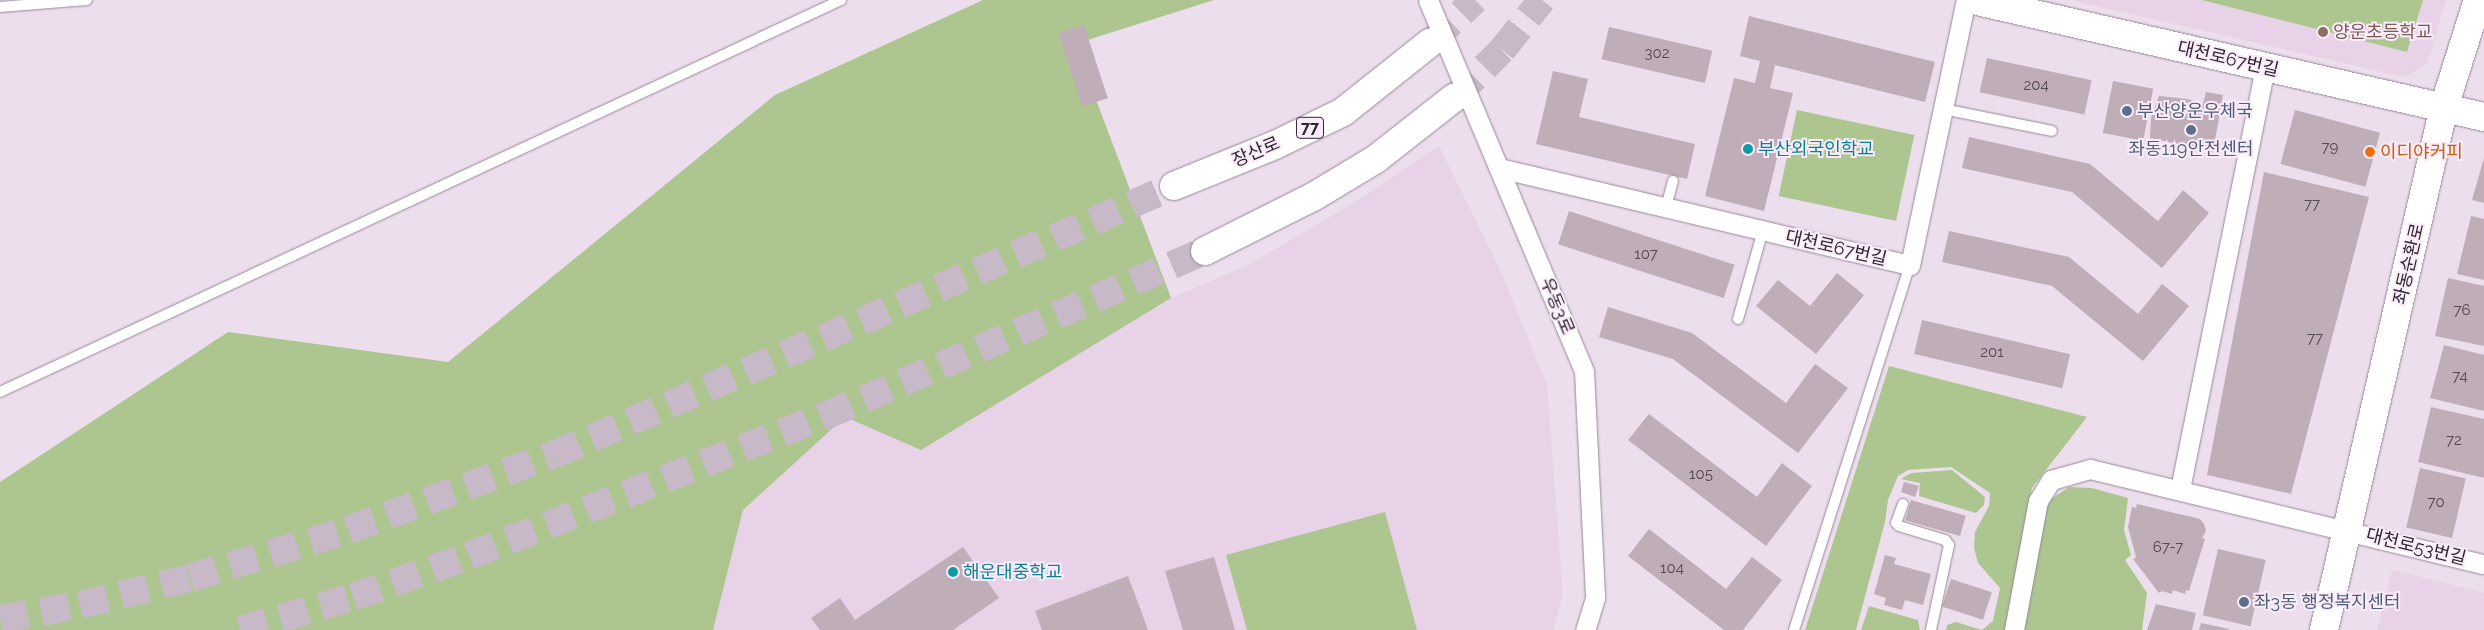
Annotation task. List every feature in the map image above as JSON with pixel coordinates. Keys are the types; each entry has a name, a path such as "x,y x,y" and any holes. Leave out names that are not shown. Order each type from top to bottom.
{"main road":[{"name":"대천로67번길","path":"1973,0 2484,117"},
{"name":"좌동순환로","path":"2324,630 2444,107 2478,0"},
{"name":"장산로","path":"1174,186 1275,145 1343,112 1432,42"},
{"path":"1204,251 1313,196 1376,159 1455,97"}],"street":[{"name":"우동3로","path":"1428,0 1584,371 1595,598 1584,630"},
{"name":"대천로67번길","path":"1499,168 1910,265 1966,0"},
{"path":"2180,489 2265,67"},
{"path":"2014,630 2038,501 2051,480 2090,468 2348,530"},
{"name":"대천로53번길","path":"2348,530 2484,564"}],"lane":[{"path":"0,7 87,0"},
{"path":"0,392 841,0"},
{"path":"1943,109 2052,131"},
{"path":"1666,207 1673,181"},
{"path":"1738,318 1763,230"},
{"path":"1794,630 1910,265"},
{"path":"1903,504 1896,523 1899,526 1945,540 1949,545 1931,630"}],"shaded area":[{"name":"양운초등학교","path":"2070,0 2446,0 2427,64 2404,77"},
{"path":"1439,146 1499,267 1547,385 1563,594 1553,630 713,630 743,510 845,417 921,450 1171,298 1246,266 1362,198"},
{"path":"2392,570 2484,593 2484,630 2377,630"}],"green space":[{"path":"983,0 1214,0 1075,44 1171,298 921,450 845,417 743,510 713,630 0,630 0,482 228,332 448,362 775,95"},
{"path":"2202,0 2423,0 2407,52"},
{"path":"1797,110 1914,135 1896,221 1779,196"},
{"path":"1889,366 2087,417 2032,488 2005,630 1982,630 1993,621 2000,588 1978,563 1974,548 1975,532 1989,506 1990,493 1951,467 1908,470 1898,476 1888,500 1885,522 1856,630 1805,630"},
{"path":"1952,470 1985,497 1984,505 1976,513 1919,496 1920,483 1901,479 1911,473"},
{"path":"2069,487 2092,488 2128,498 2124,530 2131,555 2125,560 2147,593 2142,630 2021,630 2037,528 2048,501"},
{"path":"1385,512 1417,630 1247,630 1226,555"},
{"path":"1869,606 1918,620 1920,630 1861,630"},
{"path":"1956,622 1982,630 1946,630 1947,625"}],"building":[{"name":"부산외국인학교","path":"1749,16 1935,62 1925,102 1775,65 1770,88 1793,93 1764,211 1705,196 1734,78 1755,83 1760,61 1740,56"},
{"path":"1084,25 1108,98 1082,107 1058,33"},
{"path":"1609,27 1712,51 1705,83 1602,59"},
{"path":"1987,58 2092,80 2084,114 1980,92"},
{"path":"1553,71 1588,79 1579,117 1695,144 1687,179 1536,144"},
{"name":"부산양운우체국","path":"2113,81 2153,89 2143,141 2103,133"},
{"path":"2206,92 2223,95 2213,152 2150,138 2151,118 2159,96 2187,99 2203,104"},
{"path":"2295,110 2380,133 2366,187 2281,164"},
{"path":"1969,137 2090,164 2158,221 2183,190 2209,213 2162,268 2072,192 1962,168"},
{"path":"2484,158 2484,203 2472,200"},
{"path":"2264,172 2369,197 2291,494 2207,475"},
{"path":"1569,211 1734,265 1724,298 1558,244"},
{"path":"2471,216 2484,219 2484,280 2457,274"},
{"path":"1949,231 2069,257 2138,314 2162,284 2189,306 2143,361 2052,286 1942,262"},
{"path":"1837,273 1864,295 1816,354 1756,306 1778,280 1810,306"},
{"path":"2448,278 2484,286 2484,346 2435,336"},
{"path":"1608,307 1692,333 1786,403 1815,364 1848,388 1798,453 1673,359 1599,337"},
{"path":"1922,320 2070,354 2062,388 1914,354"},
{"path":"2444,345 2484,355 2484,411 2430,398"},
{"path":"2431,407 2484,419 2484,478 2418,462"},
{"path":"1649,414 1757,497 1782,463 1812,486 1766,546 1628,440"},
{"path":"2420,468 2466,479 2452,538 2406,527"},
{"path":"1904,482 1919,486 1915,497 1901,492"},
{"path":"1911,500 1966,516 1960,536 1905,520"},
{"path":"2137,504 2200,519 2204,524 2206,531 2202,538 2205,539 2189,591 2186,590 2185,594 2173,590 2172,594 2162,591 2159,593 2133,559 2136,557 2128,527 2132,507 2136,508"},
{"path":"1649,529 1726,589 1752,557 1782,580 1743,630 1724,630 1628,556"},
{"name":"해운대중학교","path":"963,547 999,598 953,630 820,630 811,618 840,598 855,620"},
{"path":"2218,549 2266,560 2250,626 2203,615"},
{"path":"1885,555 1896,558 1894,564 1931,574 1923,605 1905,600 1902,610 1884,605 1886,598 1874,594"},
{"path":"1214,557 1235,630 1183,630 1165,571"},
{"path":"1128,576 1148,630 1042,630 1035,611"},
{"path":"1951,579 1992,592 1983,620 1942,607"},
{"path":"2156,604 2196,613 2192,630 2147,630"},
{"path":"2201,623 2229,629 2229,630 2199,630"}],"tunnel":[{"path":"1431,42 1475,0"},
{"path":"1455,97 1502,50 1542,0"},
{"path":"0,619 80,605 190,578 348,530 553,455 1174,186"},
{"path":"240,630 353,597 469,556 825,416 1205,251"}],"place":[{"name":"양운초등학교","path":"2323,32"},
{"name":"부산양운우체국","path":"2127,111"},
{"name":"좌동119안전센터","path":"2191,130"},
{"name":"부산외국인학교","path":"1748,149"},
{"name":"이디야커피","path":"2370,152"},
{"name":"해운대중학교","path":"953,572"},
{"name":"좌3동 행정복지센터","path":"2244,602"}]}
